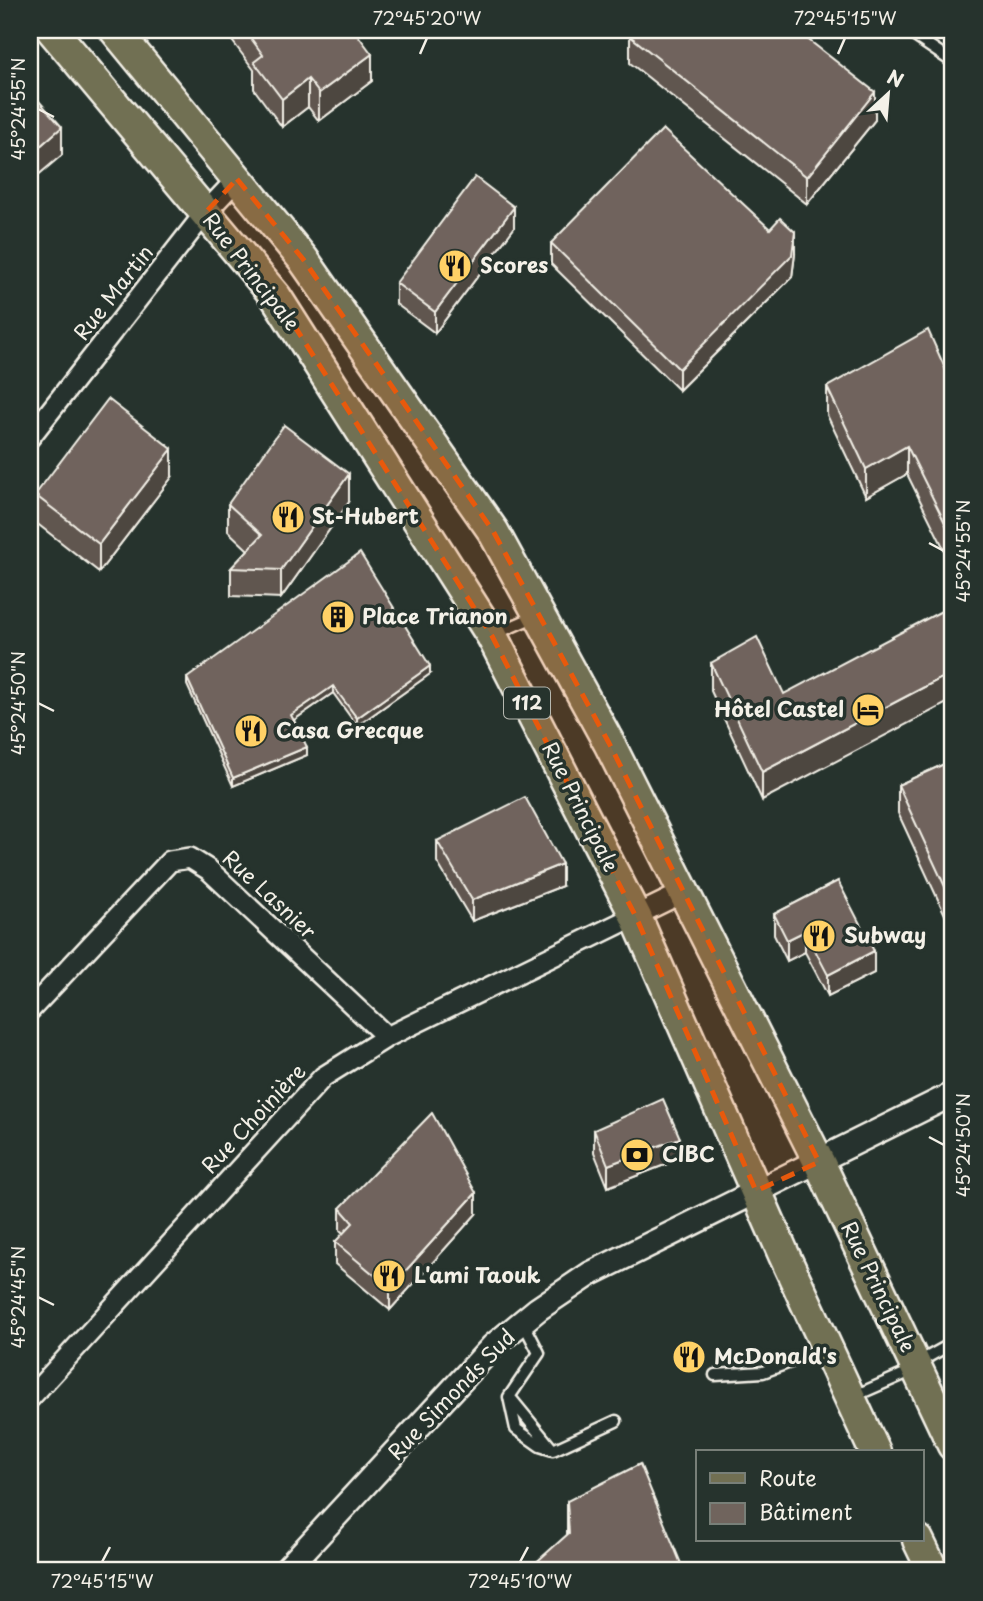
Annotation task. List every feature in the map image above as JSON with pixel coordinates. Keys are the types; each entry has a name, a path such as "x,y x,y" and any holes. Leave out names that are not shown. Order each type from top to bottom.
{"main road":[{"name":"Rue Principale","path":"52,30 276,297 492,636 636,917 826,1349 874,1450"},
{"name":"Rue Principale","path":"115,30 303,258 493,531 609,743 684,892 819,1162 953,1445"},
{"path":"919,1542 933,1571"}],"street":[{"name":"Rue Martin","path":"30,437 205,213 237,179"},
{"name":"Rue Lasnier","path":"30,1010 170,861 190,858 209,870 387,1037"},
{"name":"Rue Choinière","path":"30,1398 323,1077 387,1037 684,892"},
{"name":"Rue Simonds Sud","path":"285,1571 494,1346 590,1274 953,1094"}],"lane":[{"path":"906,30 953,62"},
{"path":"492,636 538,615"},
{"path":"523,1322 539,1353 509,1397 516,1429 540,1446 553,1450 616,1421"},
{"path":"916,1366 953,1343"},
{"path":"715,1375 763,1372 826,1349"},
{"name":"Rue Principale","path":"849,1399 916,1366"}],"highlighted area":[{"path":"237,179 303,259 493,531 609,743 819,1162 756,1191 636,917 492,636 276,297 205,213"}],"building":[{"path":"245,30 354,30 372,54 319,93 308,79 282,99 254,62 263,55"},
{"path":"634,30 796,30 875,92 807,177 630,36"},
{"path":"30,91 62,127 30,155"},
{"path":"663,129 770,229 780,218 795,232 792,255 679,369 551,243"},
{"name":"Scores","path":"475,177 514,207 435,312 396,283"},
{"path":"928,330 953,386 953,539 907,446 866,469 827,387"},
{"path":"108,399 172,449 99,544 35,495"},
{"name":"St-Hubert","path":"284,425 349,474 281,570 231,568 262,535 228,504"},
{"name":"Place Trianon","path":"360,553 430,666 357,718 333,686 291,715 307,747 233,778 187,678"},
{"name":"Hôtel Castel","path":"953,605 953,672 762,772 711,663 757,637 784,694"},
{"path":"953,760 953,904 898,785"},
{"path":"525,797 562,864 472,900 437,841"},
{"path":"838,881 874,951 828,975 805,931 787,940 774,914"},
{"path":"663,1099 680,1138 608,1165 594,1130"},
{"path":"432,1113 476,1193 390,1288 335,1242 353,1223 340,1208"},
{"path":"953,1143 953,1159 947,1146"},
{"path":"640,1464 684,1571 528,1571 569,1533 567,1501"}],"place":[{"name":"Scores","path":"455,266"},
{"name":"St-Hubert","path":"288,517"},
{"name":"Place Trianon","path":"338,617"},
{"name":"Hôtel Castel","path":"868,710"},
{"name":"Casa Grecque","path":"251,731"},
{"name":"Subway","path":"819,936"},
{"name":"CIBC","path":"637,1155"},
{"name":"L'ami Taouk","path":"389,1276"},
{"name":"McDonald's","path":"689,1357"}]}
